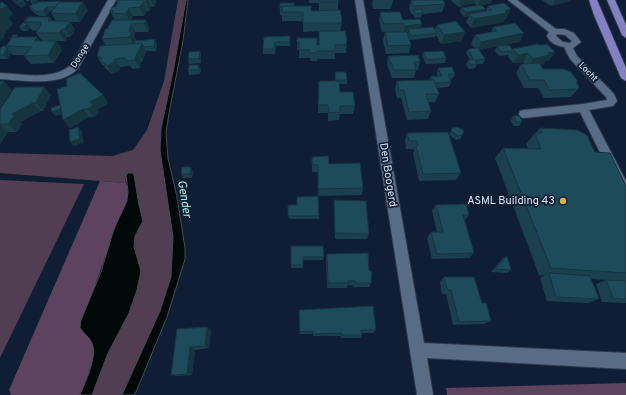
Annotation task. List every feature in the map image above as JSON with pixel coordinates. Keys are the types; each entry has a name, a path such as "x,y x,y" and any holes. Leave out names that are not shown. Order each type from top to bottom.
{"main road":[{"path":"593,0 626,78"},
{"path":"611,0 626,35"}],"street":[{"name":"Donge","path":"0,76 51,78 58,77 70,71 74,68 112,0"},
{"name":"Den Boogerd","path":"359,0 425,395"},
{"name":"Locht","path":"512,0 554,32 567,33 574,37 577,42 572,46 560,44 551,36 554,32"},
{"name":"Locht","path":"568,46 573,57 611,96 612,101 609,104 583,108"},
{"path":"524,114 583,108 626,193"},
{"path":"417,350 626,361"}],"shaded area":[{"path":"178,0 186,0 161,129 160,150 173,237 171,277 160,311 122,395 92,395 108,353 129,313 140,271 134,247 135,236 143,221 137,198 125,179 126,183 0,173 0,153 112,156 133,150 147,130 164,81"},
{"path":"186,0 188,0 183,41 166,133 168,158 177,197 185,248 185,259 167,317 136,392 134,395 122,395 160,311 171,277 173,237 160,150 161,129"},
{"path":"128,173 133,173 134,175 143,221 135,236 134,247 141,271 137,290 129,313 108,353 92,395 80,395 88,377 93,355 92,343 80,328 81,320 101,272 114,229 127,201 128,191 126,175"},
{"path":"0,180 84,184 0,358"},
{"path":"100,181 126,183 128,191 127,201 80,328 91,341 93,348 92,362 85,384 80,395 11,395 9,390"},
{"path":"626,383 626,395 447,395 446,388"}],"building":[{"path":"20,0 24,1 18,3 16,2"},
{"path":"147,0 146,2 143,2 140,7 129,8 126,14 112,13 113,11 110,11 119,1 116,1"},
{"path":"319,0 338,0 339,2 319,2"},
{"path":"411,0 443,0 445,4 413,6"},
{"path":"60,1 56,7 47,7 43,11 36,12 29,6 39,2"},
{"path":"2,2 7,6 1,9 0,3"},
{"path":"59,2 83,2 75,14 51,13"},
{"path":"280,3 294,3 294,6 282,6 282,10 280,10"},
{"path":"504,3 511,9 505,11 507,13 474,19 469,14 492,10 488,6"},
{"path":"481,5 486,9 466,12 461,8"},
{"path":"282,6 311,6 311,11 340,10 342,20 341,23 303,23 303,12 282,12"},
{"path":"421,9 423,13 416,14 414,10"},
{"path":"380,12 400,12 403,20 420,19 422,24 405,26 403,23 383,24"},
{"path":"29,17 50,17 48,21 70,21 65,29 62,29 59,33 36,33 41,25 40,22 25,22"},
{"path":"112,20 146,20 144,23 131,24 129,32 132,31 129,37 102,39 105,29 107,29"},
{"path":"456,21 465,32 444,35 437,25"},
{"path":"23,23 27,24 24,27 19,27"},
{"path":"515,23 524,33 481,42 475,35 497,31 493,27"},
{"path":"433,27 437,33 411,36 408,29"},
{"path":"319,31 345,31 347,40 346,45 335,45 335,51 317,51 317,53 310,53 310,50 299,50 299,42 297,42 297,38 317,38 317,45 319,45"},
{"path":"385,32 407,32 411,45 388,46"},
{"path":"13,35 18,35 10,39"},
{"path":"290,36 290,42 275,42 274,49 263,49 264,37"},
{"path":"13,37 37,37 34,41 56,41 48,55 24,56 32,47 6,46"},
{"path":"155,39 154,46 144,47 142,43 134,44 134,41"},
{"path":"142,43 135,60 128,61 125,58 115,59 115,62 107,66 100,60 102,58 97,56 100,46"},
{"path":"538,44 547,44 555,52 533,59 528,53 518,55 513,49"},
{"path":"509,45 512,51 501,52 497,46"},
{"path":"3,46 6,46 7,48 3,55 0,55 0,49"},
{"path":"478,48 485,59 475,60 477,64 471,65 468,60 474,60 468,49"},
{"path":"200,51 199,59 188,59 189,52"},
{"path":"443,51 446,58 427,60 424,52"},
{"path":"418,55 420,62 414,62 416,70 394,70 388,56"},
{"path":"539,63 543,69 563,69 571,72 578,82 576,82 579,87 578,89 550,90 544,80 530,80 521,64"},
{"path":"189,65 199,65 198,70 188,70"},
{"path":"452,67 455,74 448,74 451,82 435,83 434,80 432,80 431,76 442,76 438,68"},
{"path":"335,72 346,72 347,80 336,80"},
{"path":"80,73 103,95 90,102 93,104 91,107 83,109 63,120 57,89 67,86 66,79"},
{"path":"434,80 439,94 426,94 431,111 409,112 404,90 399,90 397,81"},
{"path":"0,81 4,81 0,88"},
{"path":"319,81 339,81 340,92 353,92 355,106 340,106 340,112 329,113 328,105 318,105"},
{"path":"15,87 44,87 36,103 33,103 12,114 14,116 8,124 0,124 0,109"},
{"path":"60,105 61,109 52,112 51,108"},
{"path":"514,115 520,116 522,122 516,122"},
{"path":"78,127 80,139 70,142 69,130"},
{"path":"457,127 462,129 464,132 462,135 458,136 451,131 452,128"},
{"name":"ASML Building 43","path":"540,128 577,130 587,135 595,152 610,153 626,186 626,273 551,268 503,148 541,149 535,133 542,133"},
{"path":"448,132 461,173 423,174 416,146 418,146 417,141 409,141 407,133"},
{"path":"328,156 329,164 360,163 363,188 318,189 318,165 312,165 312,157"},
{"path":"182,167 191,167 190,174 181,174"},
{"path":"318,196 319,216 288,216 288,205 297,205 297,197"},
{"path":"334,200 366,201 369,234 335,233"},
{"path":"466,204 469,215 463,215 474,253 437,254 431,232 443,232 436,205"},
{"path":"291,246 323,246 324,257 303,257 303,265 291,265"},
{"path":"368,253 369,270 372,272 371,283 355,283 355,281 348,281 349,283 328,283 327,254"},
{"path":"507,256 511,270 495,269"},
{"path":"549,273 590,276 599,299 556,297"},
{"path":"444,277 474,277 482,303 486,303 491,321 459,322 451,290 447,290"},
{"path":"606,280 626,281 626,299 613,298"},
{"path":"373,306 376,330 361,330 362,335 342,335 342,333 313,334 313,331 300,332 299,310"},
{"path":"207,327 205,346 190,347 187,374 171,375 177,329"}],"place":[{"name":"ASML Building 43","path":"563,201"}],"water label":[{"name":"Gender","path":"184,199"}]}
